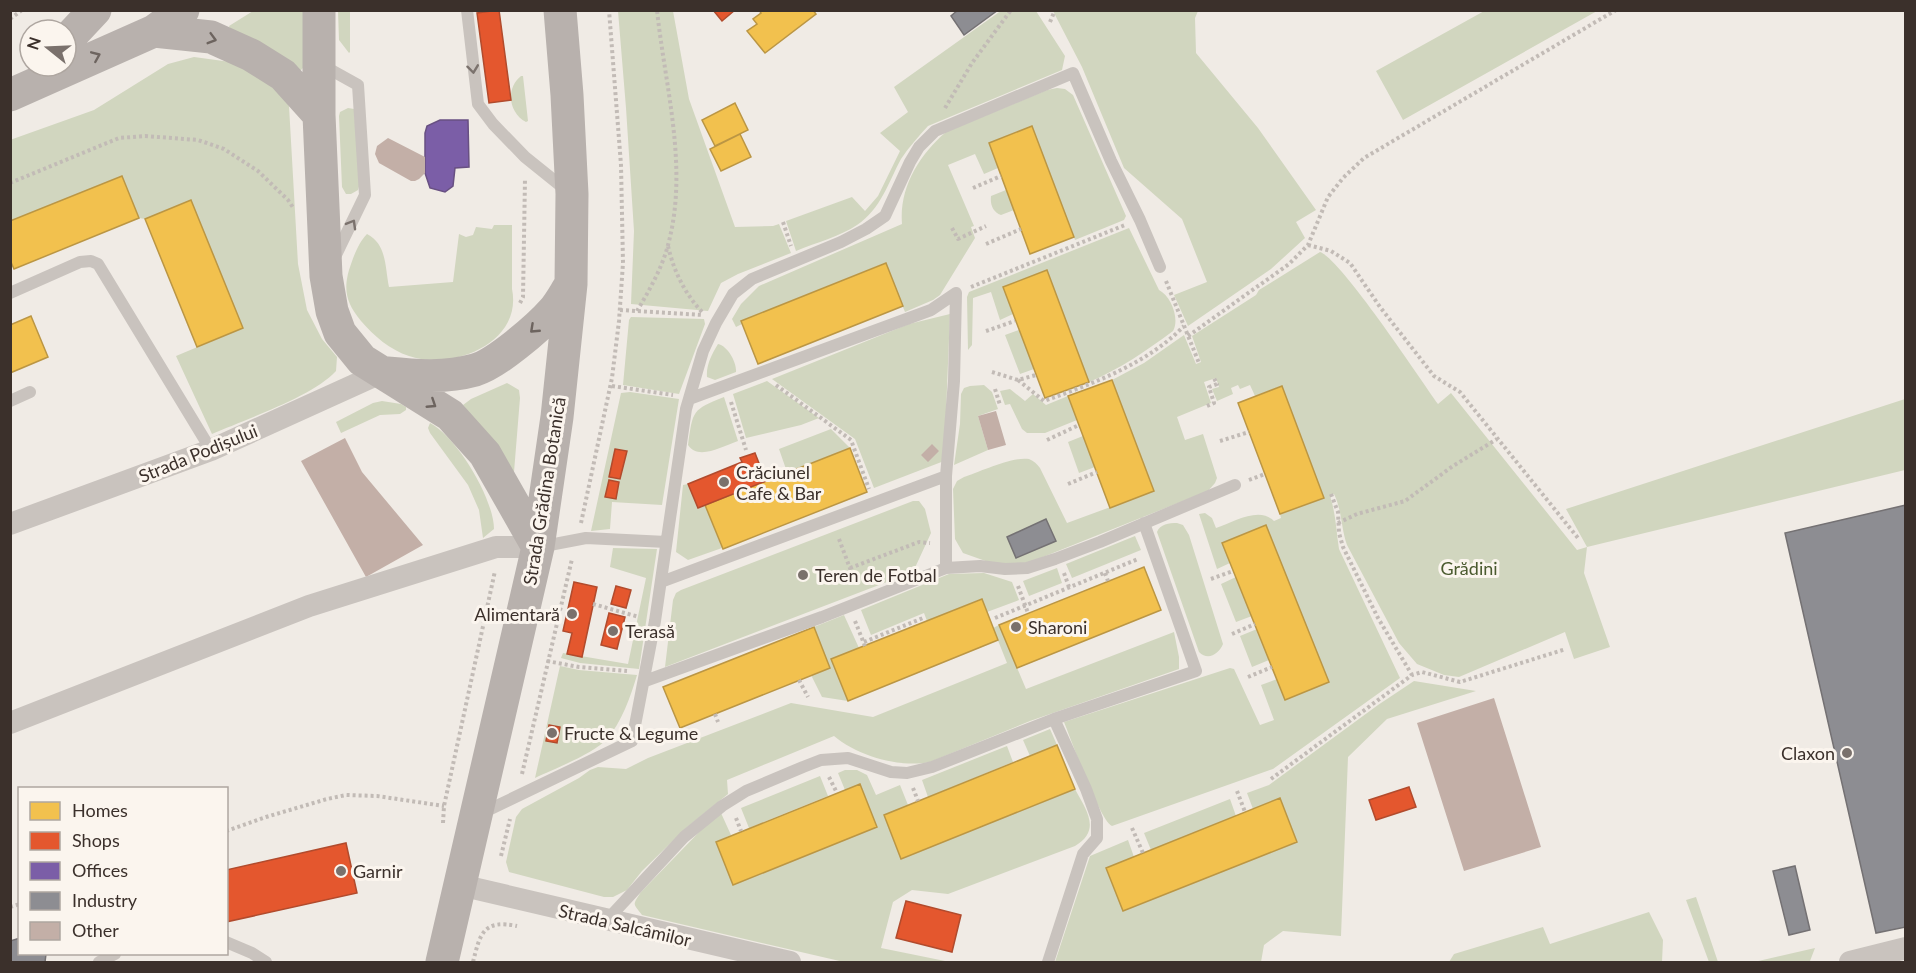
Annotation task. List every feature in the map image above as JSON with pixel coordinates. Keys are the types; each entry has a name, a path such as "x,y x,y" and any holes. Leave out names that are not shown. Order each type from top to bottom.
{"main road":[{"path":"78,28 95,10"},
{"path":"25,83 154,31 183,10"},
{"path":"319,10 326,276 332,311 339,333 362,360 450,415 485,454 538,547"},
{"name":"Strada Grădina Botanică","path":"442,963 538,547 557,417 571,284 572,194 560,10"},
{"path":"154,31 211,37 251,55 283,75 320,116"},
{"path":"383,372 440,376 478,370 503,355 530,333 553,311 571,284"}],"street":[{"name":"Strada Podișului","path":"10,524 211,450 383,372"},
{"path":"10,723 309,606 496,547 538,547"},
{"name":"Strada Salcâmilor","path":"460,885 790,963"},
{"path":"1850,963 1905,948"}],"lane":[{"path":"467,10 478,104 493,124 525,157 572,194"},
{"path":"319,63 358,85 365,195 326,276"},
{"path":"477,816 632,741 655,621 689,399 711,319 733,294 752,279 841,242 867,229 885,216 909,162 919,147 935,131 1073,73 1110,161 1140,220 1160,267"},
{"path":"10,293 80,262 91,261 98,264 211,450"},
{"path":"689,399 931,310 956,292"},
{"path":"946,568 946,476 954,381 956,292"},
{"path":"10,401 30,392"},
{"path":"661,582 946,476"},
{"path":"645,677 849,606 946,568 980,566 1005,569 1027,568 1100,542 1235,485"},
{"path":"607,920 684,837 722,806 746,791 821,760 839,757 860,761 891,772 907,773 932,767 1054,719 1196,671 1144,523"},
{"path":"538,547 586,538 666,542"},
{"path":"1048,963 1083,854 1097,838 1096,819 1086,789 1054,719"},
{"path":"228,943 252,952 266,963"},
{"path":"99,963 113,955"}],"path":[{"path":"10,19 22,10"},
{"path":"637,311 653,283 668,245 674,215 675,159 672,109 657,10"},
{"path":"935,131 950,97 1011,10"},
{"path":"1050,22 1055,10"},
{"path":"1188,336 1289,264 1308,245 1329,197 1342,178 1364,158 1616,10"},
{"path":"523,297 525,157"},
{"path":"973,188 1001,176"},
{"path":"952,228 958,239 986,226"},
{"path":"986,244 1021,229"},
{"path":"956,292 1111,231"},
{"path":"668,245 671,260 681,283 691,300 711,319"},
{"path":"1308,245 1331,251 1350,263 1380,308 1434,376 1460,392 1578,538"},
{"path":"1160,267 1199,363"},
{"path":"620,310 711,319"},
{"path":"986,331 1015,321"},
{"path":"992,372 1018,380 1044,401 1121,370 1170,340 1184,326"},
{"path":"760,373 851,440 875,503"},
{"path":"1018,380 1036,375"},
{"path":"1207,406 1214,403 1209,387 1217,384 1214,378"},
{"path":"726,385 746,450"},
{"path":"612,386 689,399"},
{"path":"995,389 1000,405"},
{"path":"1047,440 1079,425"},
{"path":"1220,441 1249,432"},
{"path":"1338,523 1357,514 1405,501 1453,466 1497,439"},
{"path":"1068,484 1097,472"},
{"path":"1331,494 1338,512 1339,533 1343,547 1378,618 1412,675"},
{"path":"839,539 854,579"},
{"path":"850,568 919,542 946,546"},
{"path":"995,618 1155,552"},
{"path":"1211,579 1233,571"},
{"path":"1105,573 1108,581"},
{"path":"593,604 655,621"},
{"path":"1025,605 1028,613"},
{"path":"849,606 865,644 922,618"},
{"path":"1232,634 1255,624"},
{"path":"1271,779 1412,675 1422,672 1460,682 1566,649"},
{"path":"547,661 645,677"},
{"path":"1248,677 1272,667"},
{"path":"799,680 808,697"},
{"path":"715,714 718,722"},
{"path":"1237,791 1245,812"},
{"path":"228,830 276,814 346,795 377,796 444,806 443,823"},
{"path":"1132,828 1143,853"},
{"path":"501,856 505,837"},
{"path":"473,963 479,938 486,928 501,922 517,926"}],"green space":[{"path":"1002,10 1036,11 1065,56 1062,70 928,126 901,159 883,195 865,219 843,233 796,251 786,221 852,197 865,211 878,196 900,151 880,133 908,112 894,87"},
{"path":"1486,10 1597,11 1403,120 1376,71"},
{"path":"253,11 303,11 303,68 300,71 230,29 229,26"},
{"path":"338,11 350,11 349,53 339,40"},
{"path":"618,11 673,11 689,99 735,227 779,224 791,253 721,283 708,311 631,304 634,231"},
{"path":"1053,11 1198,11 1195,18 1196,53 1258,128 1316,210 1296,222 1305,238 1271,269 1188,326 1174,295 1207,282 1182,219 1124,168 1082,67"},
{"path":"194,57 238,63 271,81 289,106 298,264 307,310 322,339 337,357 336,371 311,390 278,407 212,434 176,356 243,328 190,201 145,219 139,218 122,176 11,221 10,140 94,110 168,64"},
{"path":"523,76 528,121 526,122 516,113 511,100 513,87"},
{"path":"1065,89 1073,95 1126,216 1124,220 1075,240 1032,126 989,143 998,168 984,174 975,154 948,165 974,226 971,227 975,238 940,295 933,300 905,312 885,263 741,321 742,324 736,327 732,319 741,304 759,286 902,224 907,185 927,151 946,132 1047,90"},
{"path":"348,108 354,109 360,183 358,190 351,194 346,194 342,187 339,116 340,112"},
{"path":"1006,190 1014,210 1001,215 993,208 991,196"},
{"path":"494,225 512,225 512,308 507,324 496,338 481,348 463,356 445,359 426,360 409,356 395,350 377,337 352,309 346,291 347,278 356,251 367,234 374,238 382,250 389,287 453,282 459,234 466,237 473,235 476,227 492,229"},
{"path":"1129,228 1159,290 1171,302 1175,314 1173,331 1132,359 1089,382 1047,270 1003,287 1013,314 1000,320 991,292 973,298 972,345 968,350 967,297 969,292"},
{"name":"Grădini","path":"1320,252 1345,275 1438,404 1451,393 1577,550 1587,547 1584,573 1610,647 1574,659 1565,632 1459,677 1444,675 1417,664 1399,643 1347,545 1339,506 1334,494 1330,496 1339,549 1400,678 1273,769 1112,826 1100,810 1093,795 1064,722 1230,668 1234,669 1260,725 1274,720 1261,685 1277,679 1266,525 1223,543 1230,563 1217,569 1199,514 1205,513 1212,518 1216,528 1254,515 1268,517 1274,521 1281,518 1280,514 1324,498 1281,386 1255,396 1250,385 1240,389 1238,385 1231,388 1233,394 1217,401 1212,389 1219,387 1216,378 1204,382 1211,403 1177,417 1185,440 1203,434 1217,478 1208,491 1028,563 994,564 963,553 955,539 953,489 957,481 964,477 1006,462 1029,459 1040,468 1067,523 1154,491 1112,380 1144,363 1184,335 1196,364 1201,362 1192,336"},
{"path":"950,314 944,461 874,488 855,439 772,379 909,324"},
{"path":"631,317 704,319 705,324 679,394 623,385"},
{"path":"1019,330 1034,369 1020,374 1005,335"},
{"path":"718,344 722,345 731,355 736,372 715,380 707,377 707,368"},
{"path":"767,381 819,418 801,425 746,438 733,394"},
{"path":"507,383 519,390 520,398 514,472 463,405"},
{"path":"984,385 992,392 998,409 978,416 988,450 954,465 960,424 961,394 964,388"},
{"path":"1010,389 1025,401 1033,394 1046,405 1068,396 1077,420 1045,433 1027,433 1022,429 1010,404 1005,405 1000,391"},
{"path":"630,392 679,399 662,505 612,502 610,529 591,531 621,393"},
{"path":"724,397 738,441 711,451 692,450 688,445 691,425 696,413 706,405"},
{"path":"1905,399 1905,470 1587,547 1566,509"},
{"path":"382,401 401,404 406,407 406,410 400,414 380,415 341,433 336,422 373,403"},
{"path":"430,423 441,430 451,441 481,486 488,502 494,529 483,538 479,510 468,485 430,433 428,428"},
{"path":"831,429 850,448 787,472 779,449"},
{"path":"1083,436 1095,467 1079,473 1068,442"},
{"path":"688,484 698,507 705,505 722,548 688,560 676,552 683,485"},
{"path":"913,501 919,501 925,509 931,533 913,572 665,667 673,600 676,593"},
{"path":"1177,523 1183,525 1189,535 1223,644 1213,655 1206,656 1199,652 1157,532 1163,526"},
{"path":"1135,536 1141,550 1072,578 1066,564"},
{"path":"613,548 657,549 639,669 580,663 561,658 563,653 628,664 646,578 610,567"},
{"path":"1057,568 1062,583 1029,596 1023,581"},
{"path":"984,573 1012,582 1019,600 987,612 981,599 927,621 924,613 871,635 861,610 949,574"},
{"path":"1236,577 1252,616 1236,622 1221,584"},
{"path":"844,615 859,648 832,660 848,701 822,697 811,675 830,668 814,627"},
{"path":"999,625 1026,689 1174,632 1179,669 1030,721 930,762 905,763 879,759 855,749 834,736 727,780 728,794 686,828 642,871 627,890 613,897 604,897 509,872 506,862 516,817 522,809 590,770 598,767 626,769 648,758 791,703 873,717 1007,663 993,628"},
{"path":"1257,629 1269,660 1252,667 1240,636"},
{"path":"560,666 637,675 625,709 607,739 583,756 535,778"},
{"path":"1414,681 1476,691 1387,719 1348,757 1341,936 1283,931 1264,945 1261,962 1055,962 1090,856 1128,840 1134,857 1106,868 1123,911 1297,842 1280,798 1253,809 1247,793 1269,785"},
{"path":"1050,729 1057,745 1030,756 1023,740"},
{"path":"1007,746 1013,762 928,797 922,780"},
{"path":"845,770 857,770 867,775 876,795 900,785 908,805 884,815 901,859 1075,789 1087,812 1090,826 1083,840 1075,846 948,894 912,890 893,902 881,948 950,962 844,962 642,915 637,908 635,902 641,892 705,826 721,813 731,835 716,842 733,885 877,827 860,784 845,790 838,773"},
{"path":"820,776 828,796 749,828 741,808"},
{"path":"1230,799 1236,816 1151,850 1144,833"},
{"path":"1696,897 1718,962 1709,962 1686,900"},
{"path":"1649,912 1663,940 1662,962 1449,962 1454,954 1543,927 1550,944"},
{"path":"1815,948 1810,961 1754,962"}],"building: Homes":[{"path":"759,10 813,10 816,14 765,53 747,31 757,24 753,19 761,13"},
{"path":"735,103 748,130 715,146 702,120"},
{"path":"1032,126 1074,237 1030,254 989,143"},
{"path":"740,134 751,157 721,171 710,149"},
{"path":"122,176 139,218 14,269 10,260 10,221"},
{"path":"191,200 243,328 197,347 145,219"},
{"path":"886,263 903,306 758,364 741,321"},
{"path":"1047,270 1089,382 1045,398 1003,287"},
{"path":"31,316 48,357 10,373 10,325"},
{"path":"1112,380 1154,491 1110,508 1068,396"},
{"path":"1282,386 1324,498 1280,514 1238,403"},
{"path":"850,448 867,492 723,549 705,505"},
{"path":"1266,525 1329,682 1285,700 1222,543"},
{"path":"1144,567 1161,610 1017,668 999,625"},
{"path":"982,599 998,640 848,701 831,659"},
{"path":"814,627 830,668 680,728 663,687"},
{"path":"1057,745 1075,789 901,859 884,815"},
{"path":"860,784 877,827 733,885 716,842"},
{"path":"1280,798 1297,842 1123,911 1106,868"}],"building: Shops":[{"path":"499,10 511,100 489,103 477,13"},
{"path":"713,10 735,10 722,21"},
{"path":"615,449 627,451 620,479 609,477"},
{"path":"755,453 766,481 698,508 688,484 742,462 740,458"},
{"path":"609,480 619,482 616,499 605,497"},
{"path":"574,582 597,587 582,657 567,654 572,633 563,631"},
{"name":"Terasă","path":"616,586 631,590 626,608 611,604"},
{"name":"Terasă","path":"609,613 625,617 617,649 601,645"},
{"path":"549,725 560,727 557,743 546,741"},
{"path":"1409,787 1416,807 1376,820 1369,800"},
{"path":"346,843 357,893 228,922 228,870"},
{"path":"906,901 961,915 952,952 896,938"}],"building: Offices":[{"path":"440,120 468,120 469,167 455,168 453,186 445,192 430,188 425,173 425,133 427,126"}],"building: Industry":[{"path":"958,10 998,10 964,35 951,16"},
{"path":"1906,505 1906,927 1876,933 1785,533"},
{"path":"1046,519 1056,541 1016,558 1007,537"},
{"path":"1795,866 1810,930 1789,935 1773,871"},
{"path":"18,939 18,955 46,955 45,962 10,962 10,941"}],"building: Other":[{"path":"388,138 425,157 425,173 419,179 411,181 379,163 375,154 377,146"},
{"path":"996,411 1006,445 988,450 978,416"},
{"path":"345,438 362,472 423,545 366,577 301,461"},
{"path":"932,444 939,451 928,462 921,455"},
{"path":"1494,698 1541,847 1464,871 1417,723"}],"place":[{"name":"Crăciunel Cafe & Bar","path":"724,482"},
{"name":"Teren de Fotbal","path":"803,575"},
{"name":"Alimentară","path":"572,614"},
{"name":"Sharoni","path":"1016,627"},
{"name":"Terasă","path":"613,631"},
{"name":"Fructe & Legume","path":"552,733"},
{"name":"Claxon","path":"1847,753"},
{"name":"Garnir","path":"341,871"}]}
